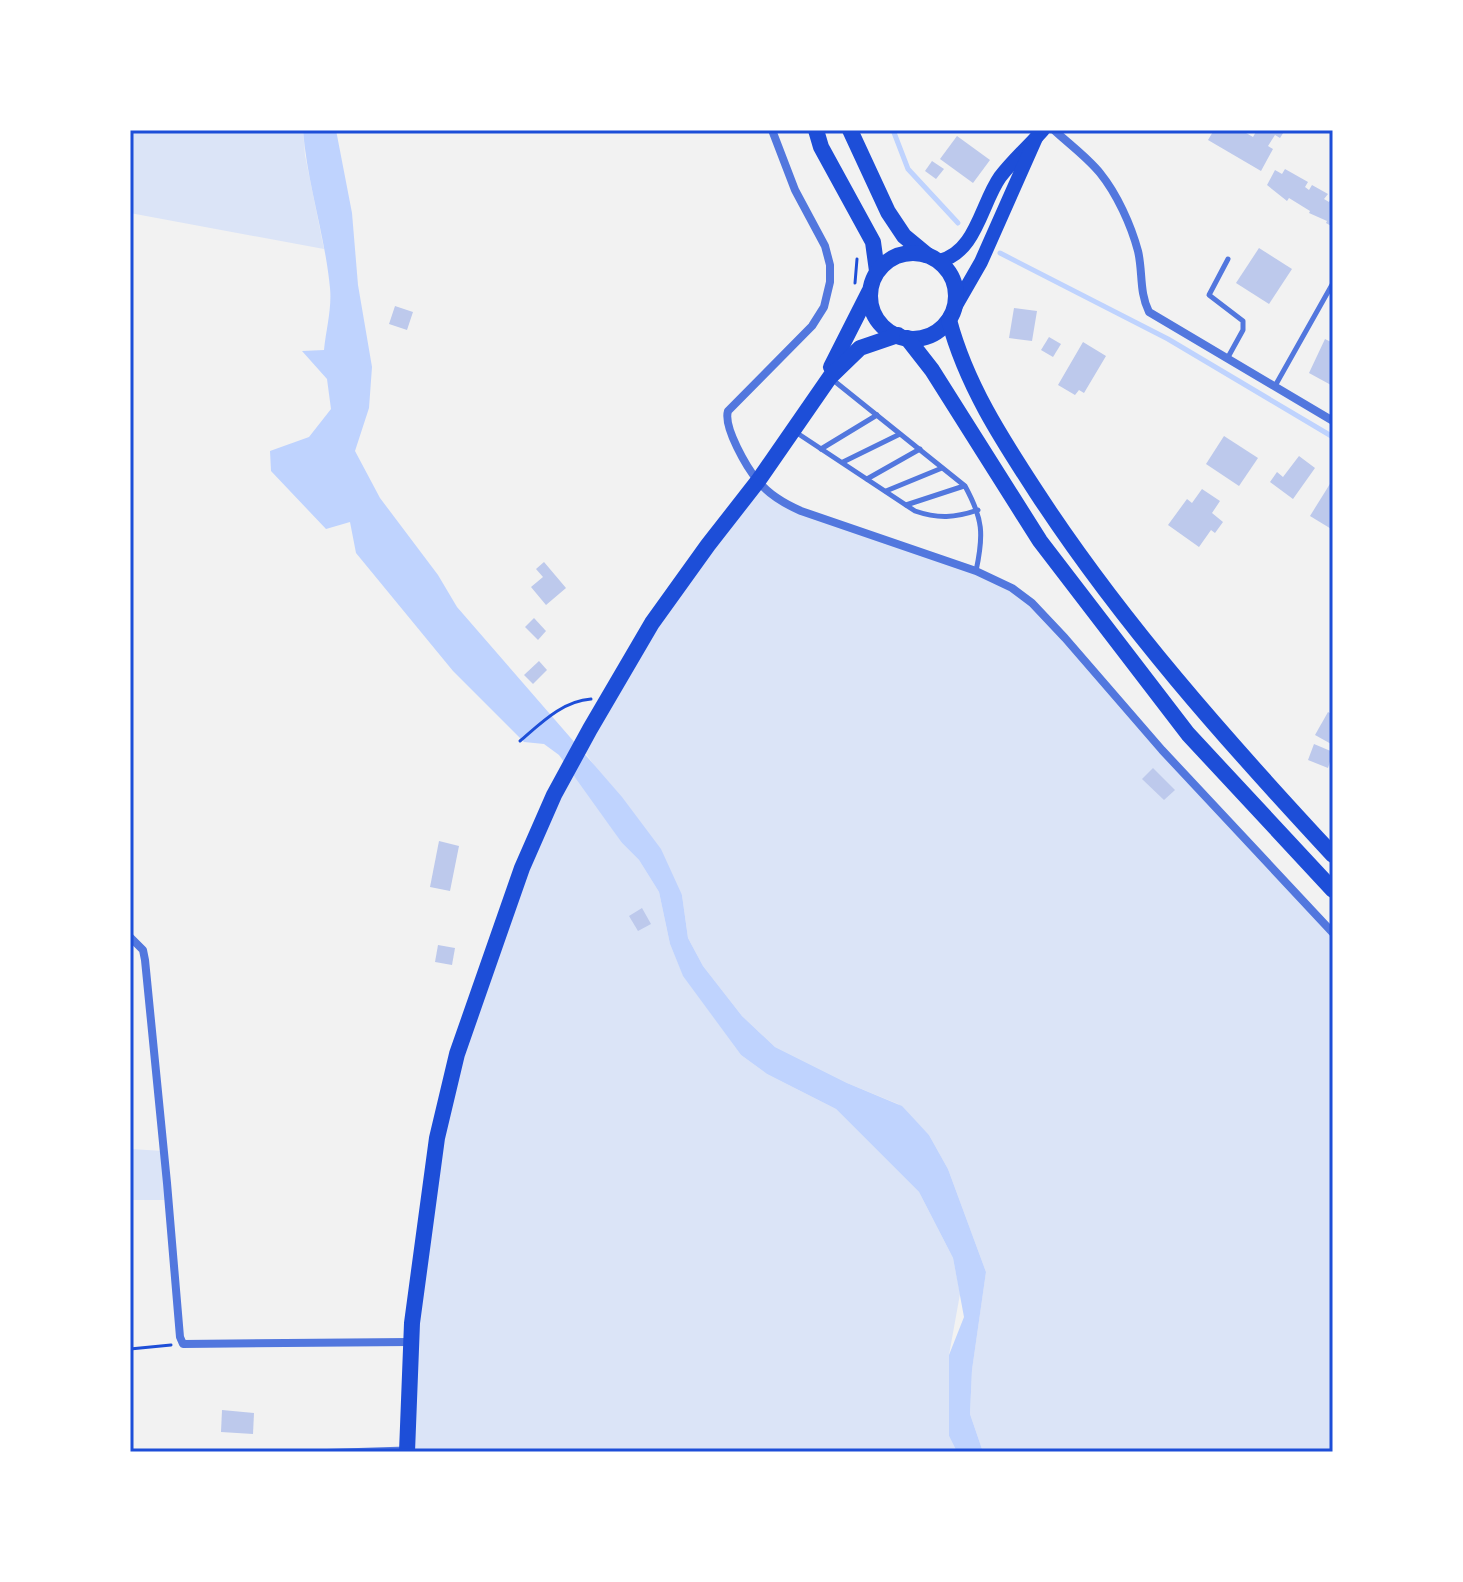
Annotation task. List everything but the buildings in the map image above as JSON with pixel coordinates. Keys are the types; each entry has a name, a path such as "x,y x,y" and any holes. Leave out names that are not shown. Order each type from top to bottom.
{"main road":[{"path":"407,1450 410,1342 437,1138 457,1054 522,868 554,795 652,623 758,481 827,380 877,271 873,242 821,147 816,130"},
{"path":"850,130 888,212 904,236 933,258 954,282 956,296 952,314 962,362 980,401 1021,468 1088,566 1203,711 1333,855"},
{"path":"877,271 894,257 916,253 950,259 960,250 999,178 1039,134"},
{"path":"827,380 860,348 903,337 926,336 943,327 981,262 1039,134"},
{"path":"871,289 876,317 889,331 903,337 932,370 1040,541 1179,722 1333,890"}],"street":[{"path":"772,130 795,190 825,246 830,282 824,307 812,326 728,411 726,419 729,430 758,481 781,502 801,511 976,571 1012,588 1032,603 1162,750 1333,933"},
{"path":"1054,130 1100,173 1123,212 1140,258 1142,291 1149,312 1333,421"},
{"path":"130,937 143,950 145,960 183,1344 410,1342"}],"lane":[{"path":"1227,360 1243,330 1243,321 1209,295 1228,259"},
{"path":"1274,387 1333,283"},
{"path":"827,380 877,415 965,486 978,510 983,539 976,571"},
{"path":"821,449 877,415"},
{"path":"793,431 906,505 930,516 955,518 978,510"},
{"path":"842,463 900,434"},
{"path":"867,479 920,449"},
{"path":"885,491 942,468"},
{"path":"906,505 965,486"},
{"path":"311,1452 407,1450"}],"path":[{"path":"520,741 556,710 582,700 608,698"},
{"path":"130,1349 183,1344"}],"shaded area":[{"path":"130,130 303,130 324,249 130,213"},
{"path":"758,481 781,502 976,571 1032,603 1333,933 1333,1452 983,1452 970,1414 972,1370 986,1272 948,1169 929,1135 898,1104 775,1047 742,1016 703,966 688,938 682,895 585,752 590,729"},
{"path":"568,770 582,784 622,843 639,860 659,892 670,944 683,975 741,1055 767,1074 836,1109 919,1192 953,1258 960,1294 949,1355 949,1436 957,1452 409,1452 410,1342 457,1054"},
{"path":"130,1149 164,1151 169,1200 130,1200"}],"water":[{"path":"303,130 336,130 352,213 358,285 372,367 369,408 355,451 380,498 438,575 457,607 622,797 661,849 682,895 688,938 703,966 742,1016 775,1047 902,1106 929,1135 948,1169 986,1272 972,1370 970,1414 983,1452 957,1452 949,1436 949,1355 964,1317 953,1258 919,1192 836,1109 767,1074 741,1055 683,976 670,944 659,892 639,860 622,843 559,755 544,744 524,742 453,671 356,553 350,522 326,529 271,471 270,451 309,437 331,409 327,379 302,351 324,350 330,311 328,268"}],"waterway":[{"path":"893,130 908,169 958,223"},
{"path":"1000,253 1168,339 1333,437"}]}
